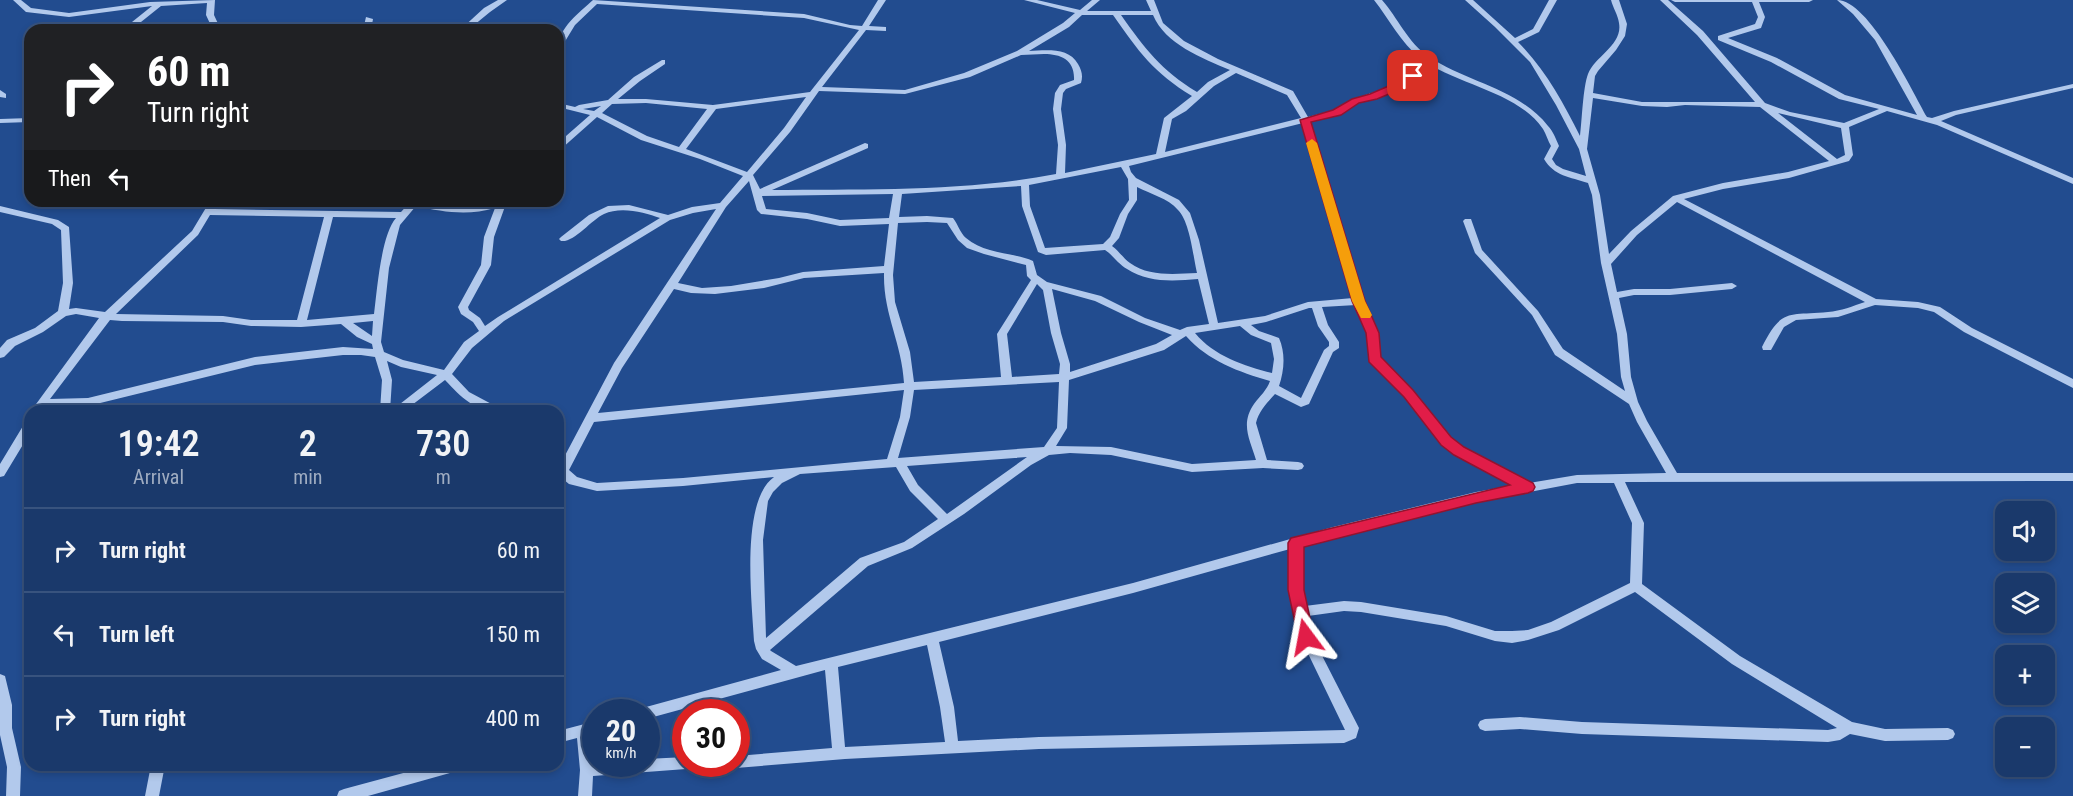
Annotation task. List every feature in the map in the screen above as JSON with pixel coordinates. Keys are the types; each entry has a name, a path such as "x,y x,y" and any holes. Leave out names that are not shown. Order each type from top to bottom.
{"street":[{"path":"17,0 29,10 69,15 211,0 210,15 214,24"},
{"path":"564,463 592,418 618,366 673,285 723,205 787,130 814,91 865,27 882,0"},
{"path":"1028,0 1083,13 1117,15 1156,13"},
{"path":"564,106 646,101 713,107 814,91 887,93 916,90 967,75 1020,53 1083,13 1098,0 1108,14"},
{"path":"1150,0 1160,24 1181,43 1215,62 1237,69 1290,93 1306,120 1359,301 1373,333 1374,358 1408,393 1446,441 1459,451 1528,487"},
{"path":"1378,0 1409,43 1426,58 1457,76 1511,100 1540,119 1555,146 1548,159 1553,167 1592,181"},
{"path":"1469,0 1514,41 1542,75 1583,149 1592,181 1606,263 1622,334 1626,377 1642,423 1674,477"},
{"path":"1514,41 1536,30 1553,0"},
{"path":"1583,149 1593,70 1605,61 1623,29 1615,0"},
{"path":"1664,0 1694,27 1762,105 1836,162"},
{"path":"1676,0 1809,0"},
{"path":"1841,0 1861,15 1885,45 1896,71 1923,117"},
{"path":"474,24 498,1"},
{"path":"564,36 572,24 596,1 804,16 850,27 883,29"},
{"path":"1707,42 1758,26 1761,22 1761,14 1755,1"},
{"path":"134,24 159,4"},
{"path":"1117,15 1152,64 1177,84 1196,95"},
{"path":"368,24 369,19"},
{"path":"1721,38 1774,60 1842,97 1923,117 2073,181"},
{"path":"1020,53 1063,54 1071,58 1078,73 1078,81 1063,87 1058,101 1062,145 1060,177"},
{"path":"564,142 599,115 610,102 662,62"},
{"path":"1160,155 1168,118 1183,109 1196,95 1237,69"},
{"path":"757,193 965,189 1060,177 1124,164 1337,112 1356,101 1374,97 1402,84 1413,76"},
{"path":"1932,121 1954,113 2073,86"},
{"path":"1591,95 1642,104 1762,105 1788,114 1845,126 1886,109"},
{"path":"564,107 599,115 644,138 747,175 755,184 760,210 764,212 807,216 833,223 950,220 963,240 975,247 991,254 1030,263 1050,298 1056,333 1064,356 1062,428 1071,449"},
{"path":"681,150 713,107"},
{"path":"0,121 24,120"},
{"path":"1606,263 1634,233 1676,198 1723,186 1789,175 1846,159 1849,155 1845,126"},
{"path":"757,193 865,146"},
{"path":"1124,164 1125,170 1132,178 1182,208 1193,238 1214,326"},
{"path":"1106,247 1114,238 1133,200 1132,178"},
{"path":"1024,183 1026,206 1041,250 1046,252 1106,247 1111,249 1121,261 1143,274 1157,277 1202,276"},
{"path":"895,463 907,414 909,386 908,367 890,301 890,268 898,191"},
{"path":"1676,198 1874,302"},
{"path":"404,405 446,374 468,345 484,332 592,262 667,219 692,210 723,205"},
{"path":"564,239 604,208 615,206 659,213 667,219"},
{"path":"40,405 108,315 195,233 211,207"},
{"path":"385,405 387,380 376,342 383,277 396,224 410,207"},
{"path":"436,207 479,209 498,214"},
{"path":"479,209 486,207"},
{"path":"484,332 477,320 464,312 463,307 486,265 489,237 500,207"},
{"path":"0,209 55,222 66,229 68,283 63,313"},
{"path":"208,212 403,215"},
{"path":"301,324 329,213"},
{"path":"1468,221 1478,251 1536,313 1559,352 1633,402"},
{"path":"673,285 692,291 717,290 790,280 803,275 890,268"},
{"path":"1040,282 1098,298 1142,320 1183,333 1204,351 1256,373 1301,403 1305,401 1329,350 1334,348 1334,342 1323,326 1316,304"},
{"path":"1007,381 1002,334 1040,282"},
{"path":"1613,296 1634,292 1670,292 1732,286"},
{"path":"592,418 909,386 1064,378 1160,347 1183,333 1266,319 1292,308 1359,301"},
{"path":"1767,347 1780,323 1792,318 1815,314 1836,314 1874,302 1918,305 1937,309 1968,330 2073,384"},
{"path":"0,354 11,343 39,330 63,313 85,312 122,318 223,319 251,323 301,324 345,322 380,317"},
{"path":"345,322 361,335 376,342"},
{"path":"1240,322 1255,333 1275,341 1279,347 1280,358 1274,383 1251,416 1263,464"},
{"path":"58,405 88,402 255,361 343,351 379,354 401,363 446,374 465,394 484,405"},
{"path":"762,649 864,562 908,545 946,520 1026,462 1048,450 1062,428"},
{"path":"0,473 24,434"},
{"path":"564,473 573,481 597,487 683,482 799,470 1071,449 1111,451 1192,468 1263,464 1298,466"},
{"path":"895,463 914,488 946,520"},
{"path":"795,672 766,655 762,649 758,546 759,523 764,497 773,483 799,470"},
{"path":"660,709 831,662 1133,588 1476,497 1528,487 1577,479 1617,478 2073,477"},
{"path":"1617,478 1638,523 1636,586"},
{"path":"750,761 838,754 1121,740 1344,737 1351,734 1352,728 1306,637 1296,590 1296,543"},
{"path":"1300,612 1344,606 1361,607 1446,621 1495,636 1512,637 1528,635 1555,626 1636,586"},
{"path":"1636,586 1736,660 1848,727 1860,732 1882,735 1948,734"},
{"path":"932,637 947,707 952,748"},
{"path":"831,662 838,754"},
{"path":"0,680 5,705 5,728 14,767 13,796"},
{"path":"1485,725 1520,723 1582,728 1828,736 1840,734 1848,727"},
{"path":"564,735 582,731"},
{"path":"152,796 157,771"},
{"path":"344,796 435,771"},
{"path":"585,796 586,777"}],"slow traffic":[{"path":"1312,143 1359,301 1366,315"}],"route":[{"path":"1306,637 1296,590 1298,560 1296,543 1476,497 1528,487 1459,451 1446,441 1408,393 1374,358 1373,333 1359,301 1314,156 1306,120 1337,112 1356,101 1374,97 1407,82 1413,76"}]}
